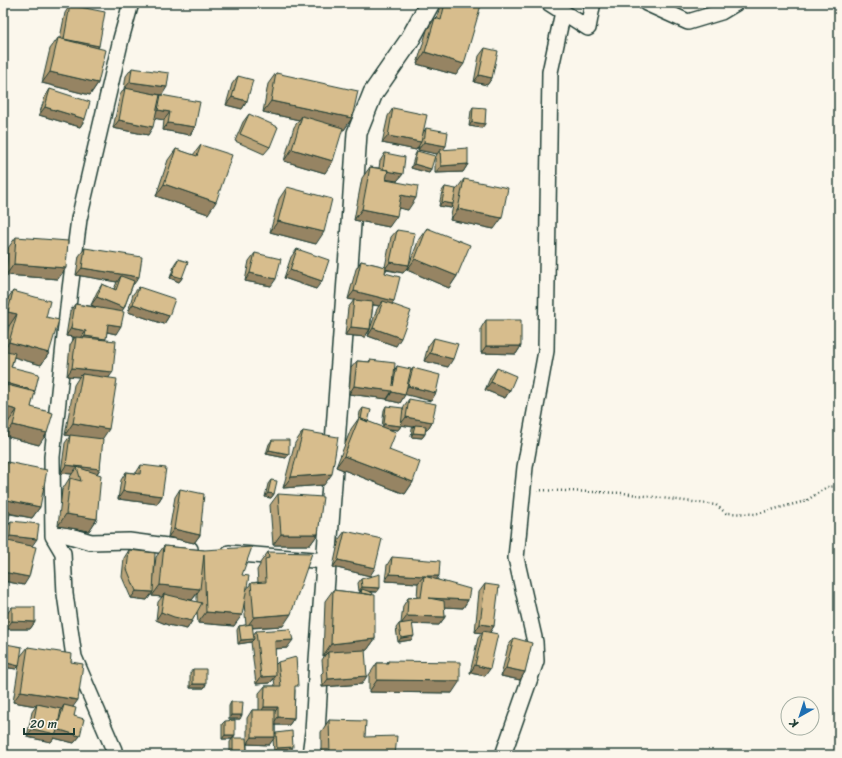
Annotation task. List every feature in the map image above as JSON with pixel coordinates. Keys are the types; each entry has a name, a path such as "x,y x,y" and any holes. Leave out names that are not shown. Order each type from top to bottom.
{"street":[{"path":"114,755 114,750 74,657 65,594 64,553 53,536 52,457 79,219 121,39 131,3"},
{"path":"312,755 315,732 357,133 373,93 409,41 430,3"},
{"path":"549,3 588,28 592,3"},
{"path":"646,3 688,22 721,12 736,3"},
{"path":"503,755 536,661 534,642 516,558 525,467 546,351 550,72 563,12"},
{"path":"53,531 91,542 129,541 200,550"},
{"path":"215,552 326,561"}],"path":[{"path":"523,489 623,493 716,504 726,512 755,514 806,501 827,487 839,486"}],"building":[{"path":"445,3 473,3 481,5 464,64 425,52 435,18 441,20"},
{"path":"70,5 105,12 99,46 64,39"},
{"path":"58,38 106,50 98,83 50,72"},
{"path":"485,48 498,51 492,78 479,75"},
{"path":"132,68 169,73 167,87 130,82"},
{"path":"276,73 358,91 352,118 271,101"},
{"path":"238,76 253,80 247,101 232,97"},
{"path":"125,88 160,95 153,127 119,120"},
{"path":"50,89 90,102 85,119 45,107"},
{"path":"161,95 200,102 195,127 168,123 170,112 158,110"},
{"path":"473,107 486,108 485,124 472,122"},
{"path":"393,108 427,115 421,142 388,136"},
{"path":"249,114 278,127 270,147 240,134"},
{"path":"302,116 343,128 333,161 292,149"},
{"path":"426,128 448,132 446,146 424,142"},
{"path":"201,145 232,155 216,202 164,184 176,149 197,156"},
{"path":"468,148 468,164 441,166 440,150"},
{"path":"417,151 435,156 431,169 414,164"},
{"path":"385,153 405,157 403,174 383,169"},
{"path":"370,167 388,170 386,180 418,186 416,198 401,195 397,216 362,209"},
{"path":"464,179 508,188 502,218 458,209"},
{"path":"287,187 332,199 324,232 278,221"},
{"path":"445,187 456,189 453,204 442,202"},
{"path":"427,228 470,245 457,276 415,259"},
{"path":"397,230 415,233 409,265 390,262"},
{"path":"16,237 68,241 66,268 14,264"},
{"path":"3,247 8,248 6,270 3,269"},
{"path":"85,248 142,257 139,277 82,268"},
{"path":"297,249 329,260 322,281 290,270"},
{"path":"255,253 281,259 276,279 250,273"},
{"path":"178,259 188,262 182,278 172,275"},
{"path":"361,261 386,267 385,273 400,277 394,301 354,291"},
{"path":"121,276 134,281 124,308 97,297 102,284 116,290"},
{"path":"139,287 175,299 169,316 133,304"},
{"path":"13,291 50,301 46,317 59,320 49,353 9,342 17,314 8,312"},
{"path":"354,300 373,302 370,329 351,327"},
{"path":"383,301 411,311 401,338 373,328"},
{"path":"75,304 124,312 121,326 108,324 106,339 85,336 86,331 71,328"},
{"path":"486,320 521,320 521,346 486,346"},
{"path":"76,337 116,341 113,372 72,368"},
{"path":"434,338 458,344 453,359 430,353"},
{"path":"3,350 15,353 11,367 39,374 35,391 3,382"},
{"path":"370,360 395,363 393,386 397,366 411,369 405,395 392,391 354,386 357,361 370,362"},
{"path":"413,368 440,375 436,393 408,386"},
{"path":"497,368 516,376 510,390 491,382"},
{"path":"82,374 117,379 109,429 73,423"},
{"path":"7,385 35,392 31,407 53,413 47,433 13,425 17,410 3,406"},
{"path":"409,399 436,404 432,422 406,417"},
{"path":"386,406 403,408 401,426 384,424"},
{"path":"363,408 371,410 368,422 361,419"},
{"path":"359,418 396,432 389,450 420,462 413,482 344,456"},
{"path":"3,424 6,426 4,435 3,435"},
{"path":"415,425 426,426 425,434 413,433"},
{"path":"303,431 338,437 332,474 291,477"},
{"path":"70,435 103,439 100,469 66,465"},
{"path":"272,440 289,440 289,454 269,450"},
{"path":"7,462 47,470 40,507 3,499 3,465 6,465"},
{"path":"141,465 166,468 162,496 123,491 126,472 140,474"},
{"path":"77,467 101,475 97,519 66,514 70,478 81,481"},
{"path":"271,480 277,481 274,494 268,493"},
{"path":"180,489 204,494 200,535 174,529"},
{"path":"278,494 323,497 318,534 281,534"},
{"path":"3,511 10,512 5,538 3,537"},
{"path":"11,521 39,524 37,539 10,536"},
{"path":"345,531 382,539 375,568 338,560"},
{"path":"3,540 36,547 29,577 3,572"},
{"path":"164,546 204,550 252,547 242,575 249,576 242,615 206,612 204,554 200,589 160,585"},
{"path":"129,550 155,553 153,592 136,591 127,569"},
{"path":"268,552 312,553 291,614 254,617 251,583 266,582 265,559 269,558"},
{"path":"392,557 440,561 439,576 390,574"},
{"path":"380,574 380,588 362,587 361,579"},
{"path":"424,576 470,589 468,600 429,598 444,601 445,617 407,616 408,598 421,597"},
{"path":"485,584 499,586 494,626 480,624"},
{"path":"362,589 373,593 372,595 361,593"},
{"path":"333,590 375,595 375,639 331,644"},
{"path":"164,594 202,603 192,621 174,617 161,612"},
{"path":"12,607 35,607 35,622 12,621"},
{"path":"412,622 414,636 401,638 399,624"},
{"path":"252,624 254,639 241,640 239,626"},
{"path":"290,629 293,640 275,641 276,676 261,677 256,631"},
{"path":"483,631 498,634 490,669 475,665"},
{"path":"514,638 532,643 525,672 506,668"},
{"path":"6,644 22,647 19,666 3,662"},
{"path":"28,647 72,654 71,662 83,664 78,700 21,691"},
{"path":"365,650 367,676 328,679 328,652"},
{"path":"296,657 298,686 295,686 294,718 278,717 278,707 264,707 265,686 281,686 278,662"},
{"path":"388,661 460,662 460,681 377,680 377,663 388,663"},
{"path":"193,669 206,669 206,684 193,684"},
{"path":"231,702 243,702 242,715 231,715"},
{"path":"37,704 61,709 58,725 64,705 76,708 74,716 84,719 80,736 57,729 56,734 32,729"},
{"path":"252,710 275,710 275,737 252,737"},
{"path":"235,720 235,735 225,735 225,721"},
{"path":"329,720 366,721 365,737 397,736 395,755 330,755"},
{"path":"292,731 293,747 277,748 276,733"},
{"path":"233,738 246,738 247,752 233,752"},
{"path":"276,752 276,755 239,755 239,754"}]}
